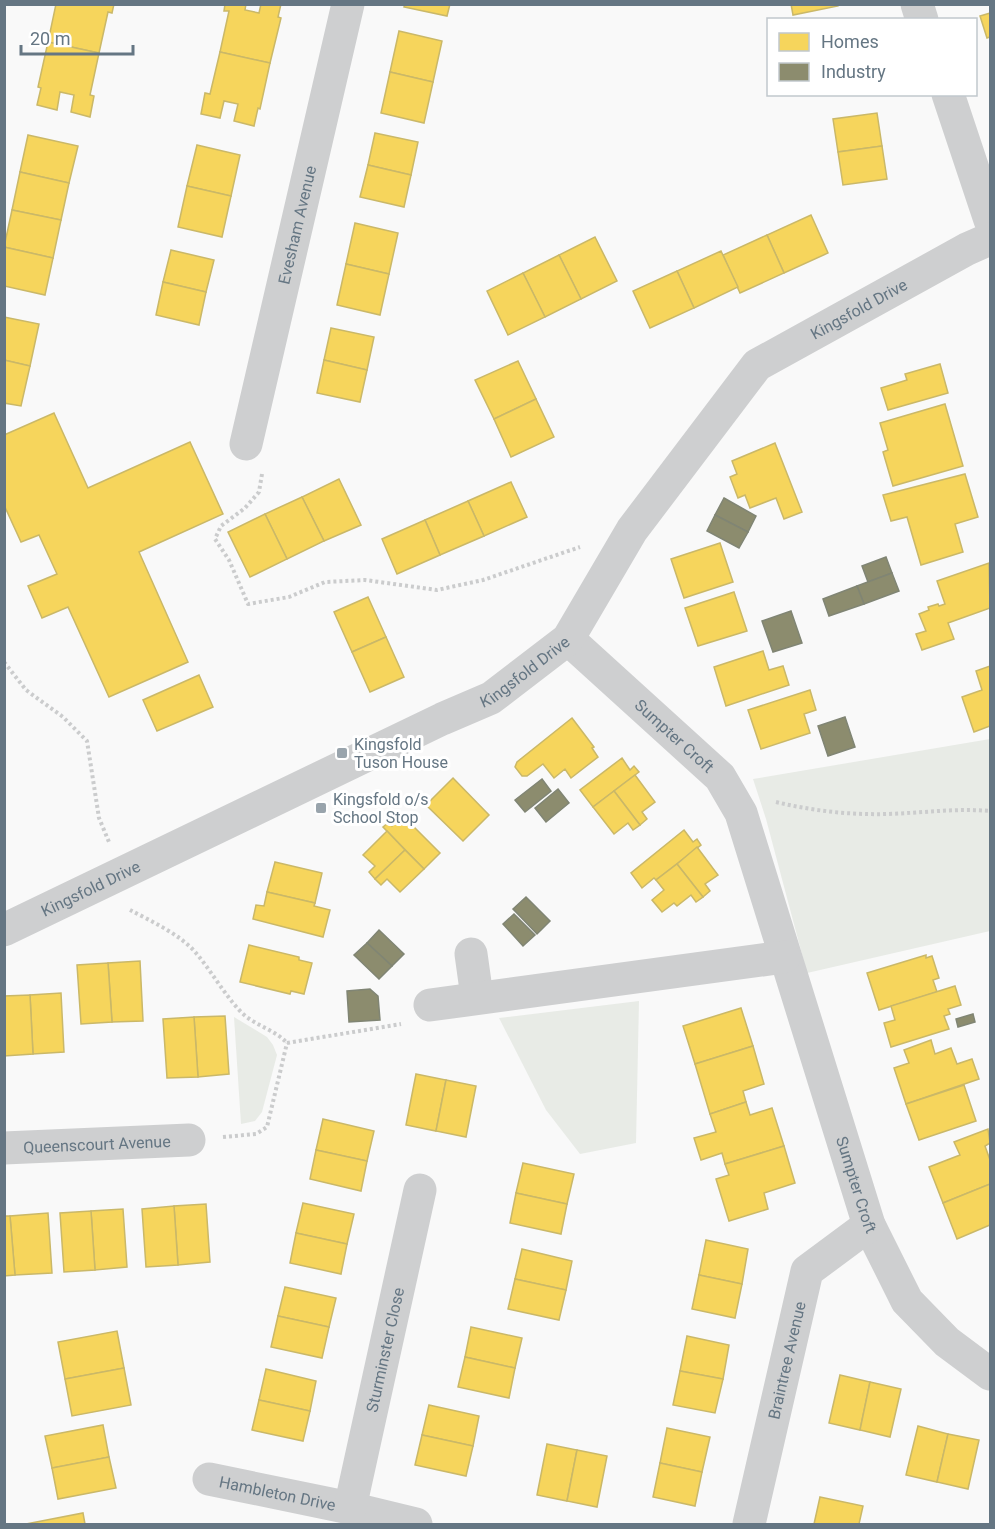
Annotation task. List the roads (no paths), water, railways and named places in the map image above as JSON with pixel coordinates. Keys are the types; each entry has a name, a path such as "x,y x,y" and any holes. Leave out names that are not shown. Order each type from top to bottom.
{"street":[{"name":"Evesham Avenue","path":"246,444 348,4"},
{"path":"949,96 990,220"},
{"name":"Kingsfold Drive","path":"4,930 490,698 568,639 632,530 757,365 990,238"},
{"name":"Sumpter Croft","path":"568,639 720,777 741,813 869,1226 907,1301 947,1342 990,1374"},
{"path":"471,954 477,998"},
{"path":"429,1005 784,957"},
{"name":"Queenscourt Avenue","path":"4,1148 189,1140"},
{"name":"Sturminster Close","path":"350,1508 420,1190"},
{"name":"Braintree Avenue","path":"749,1524 807,1271 869,1226"},
{"name":"Hambleton Drive","path":"209,1479 416,1524"}],"place":[{"name":"Kingsfold Tuson House","path":"342,753"},
{"name":"Kingsfold o/s School Stop","path":"321,808"}]}
